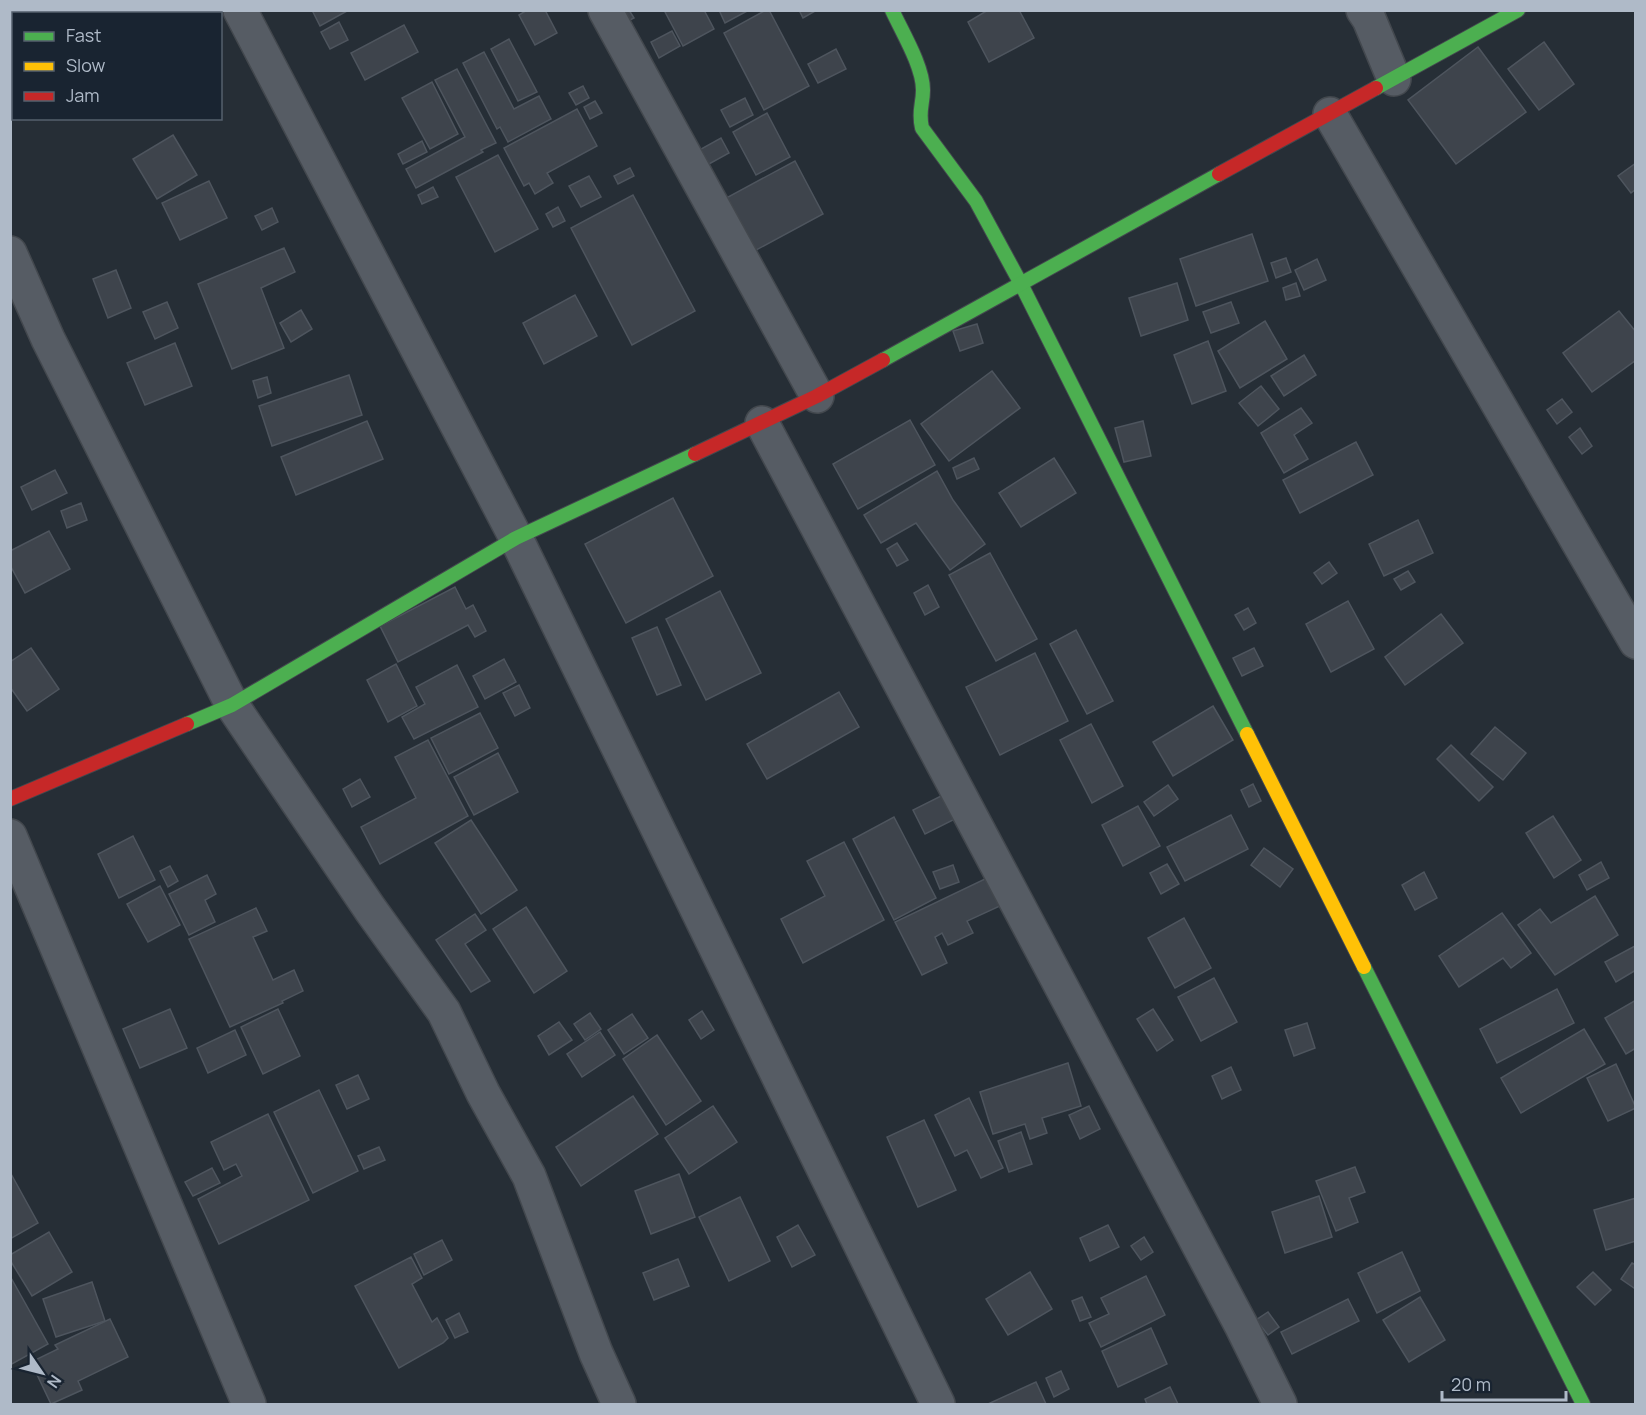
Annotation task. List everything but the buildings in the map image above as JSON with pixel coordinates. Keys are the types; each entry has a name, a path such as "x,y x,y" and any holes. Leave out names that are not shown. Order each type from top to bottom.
{"street":[{"path":"240,10 516,538 938,1404"},
{"path":"605,10 817,396"},
{"path":"892,10 919,71 922,90 919,115 922,128 976,201 1021,284 1583,1404"},
{"path":"1363,10 1394,79"},
{"path":"10,799 232,705 516,538 817,396 1518,10"},
{"path":"1330,114 1635,642"},
{"path":"10,253 48,339 232,705 370,909 444,1012 483,1093 529,1176 596,1353 620,1404"},
{"path":"762,423 1241,1325 1280,1404"},
{"path":"10,836 249,1404"}],"traffic: fast":[{"path":"892,10 920,70 923,90 922,128 976,201 1021,284 1247,734"},
{"path":"1376,88 1518,10"},
{"path":"883,360 1219,174"},
{"path":"187,724 232,705 516,538 695,454"},
{"path":"1364,967 1583,1404"}],"traffic: slow":[{"path":"1247,734 1364,967"}],"traffic: jam":[{"path":"1219,174 1376,88"},
{"path":"695,454 817,396 883,360"},
{"path":"10,799 187,724"}]}
